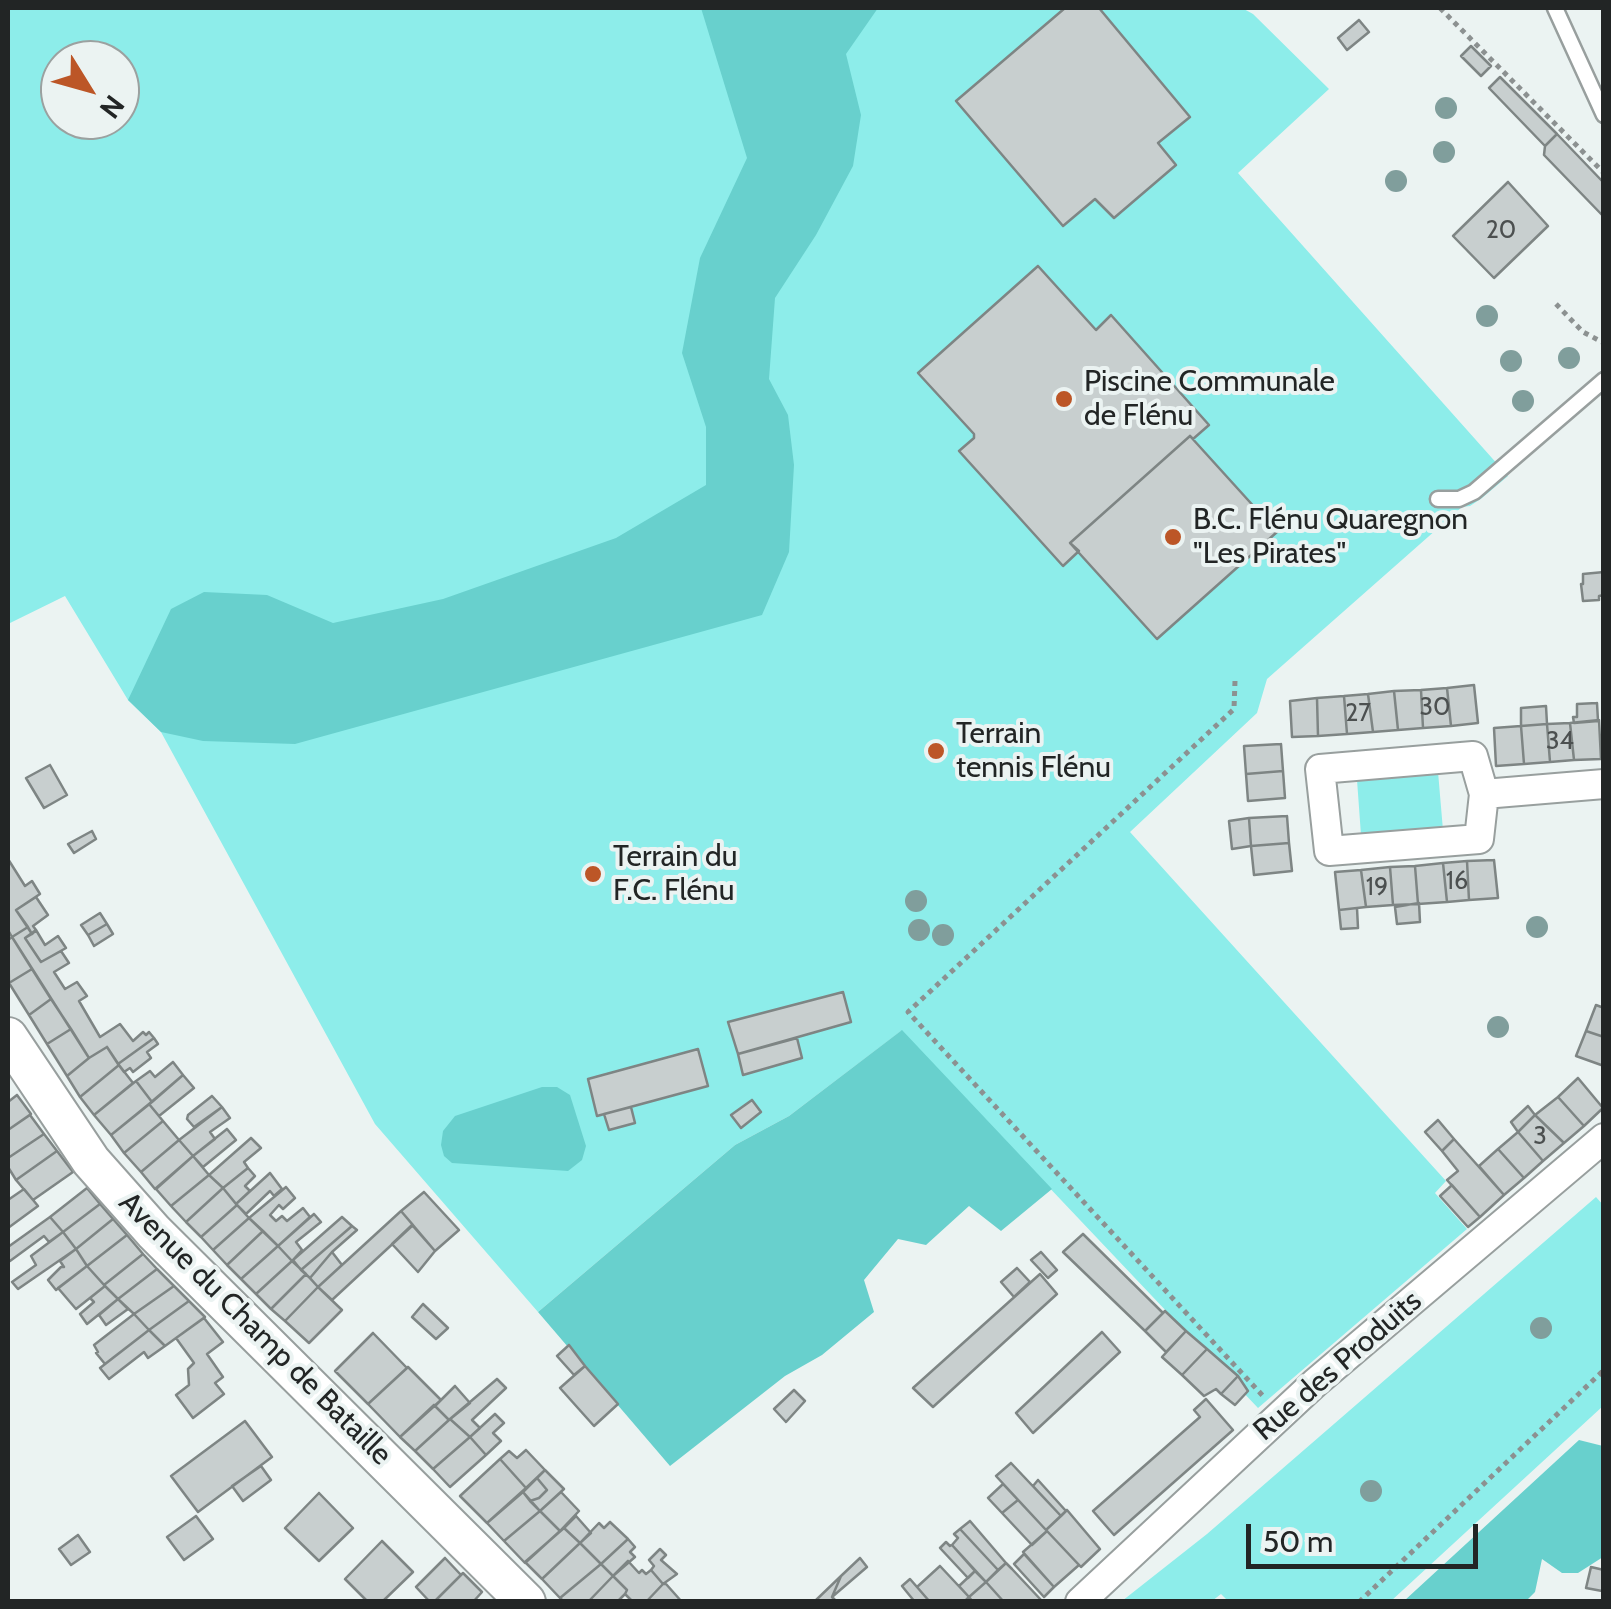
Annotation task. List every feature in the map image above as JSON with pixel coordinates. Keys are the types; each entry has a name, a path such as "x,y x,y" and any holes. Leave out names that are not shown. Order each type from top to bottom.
{"street":[{"path":"1473,756 1484,794 1479,839 1329,851 1320,770 1473,756"},
{"path":"1484,794 1604,784"},
{"name":"Avenue du Champ de Bataille","path":"8,1038 91,1161 154,1232 526,1602"},
{"name":"Rue des Produits","path":"1080,1602 1315,1383 1604,1138"},
{"path":"1604,1147 1598,1169 1604,1176"}],"lane":[{"path":"1554,8 1604,115"},
{"path":"1438,500 1459,499 1474,492 1604,380"}],"path":[{"path":"1440,8 1604,174"},
{"path":"1556,304 1583,332 1604,343"},
{"path":"1234,681 1234,709 908,1012 1267,1400 1315,1383"},
{"path":"1358,1602 1604,1370"}],"shaded area":[{"path":"8,8 1242,8 1253,14 1329,89 1238,173 1508,476 1482,498 1462,507 1267,679 1257,713 1130,832 1446,1181 1435,1193 1467,1229 1258,1408 901,1031 789,1116 735,1145 538,1312 375,1124 161,732 128,700 65,596 8,624"},
{"path":"701,8 878,8 846,54 861,115 853,166 816,235 775,298 769,379 788,415 794,465 789,552 762,615 295,744 203,741 161,732 128,700 171,609 204,592 267,595 333,623 443,599 616,538 706,485 706,427 682,353 700,258 747,158"},
{"path":"1437,760 1444,842 1362,849 1356,766"},
{"path":"902,1030 1052,1189 1001,1231 969,1206 926,1245 898,1239 864,1280 874,1312 670,1466 538,1312 735,1145 789,1116"},
{"path":"542,1087 557,1087 570,1095 586,1146 582,1160 568,1171 452,1163 444,1156 443,1131 455,1116"},
{"path":"1596,1197 1604,1206 1603,1406 1391,1601 1229,1602 1221,1594 1212,1601 1122,1601 1207,1534"},
{"path":"1579,1440 1603,1446 1603,1557 1578,1573 1562,1573 1542,1559 1535,1592 1526,1601 1404,1601"}],"building":[{"path":"1065,8 1099,8 1190,117 1158,143 1176,165 1114,218 1095,199 1063,226 956,101"},
{"path":"1359,20 1369,32 1347,50 1338,38"},
{"path":"1471,46 1491,66 1481,76 1461,56"},
{"path":"1500,77 1557,134 1545,146 1489,88"},
{"path":"1557,134 1604,183 1604,217 1544,155 1545,146"},
{"path":"1508,182 1548,226 1494,278 1453,236"},
{"name":"Piscine Communale de Flénu","path":"1038,266 1096,330 1111,315 1209,425 1193,439 1190,436 1070,543 1079,551 1063,566 959,451 974,434 918,373"},
{"name":"B.C. Flénu Quaregnon \"Les Pirates\"","path":"1190,436 1277,532 1157,639 1070,543"},
{"path":"1604,572 1604,595 1599,600 1583,601 1583,574"},
{"path":"1474,685 1478,723 1451,726 1447,688"},
{"path":"1447,688 1451,726 1423,728 1421,690"},
{"path":"1421,690 1423,728 1398,730 1394,691"},
{"path":"1394,691 1398,730 1373,732 1368,694"},
{"path":"1368,694 1373,732 1347,734 1344,696"},
{"path":"1344,696 1347,734 1318,736 1317,698"},
{"path":"1317,698 1318,736 1292,737 1290,701"},
{"path":"1597,703 1598,721 1574,723 1577,704"},
{"path":"1546,706 1547,724 1521,726 1521,708"},
{"path":"1599,720 1601,759 1574,760 1570,723"},
{"path":"1570,723 1574,760 1550,762 1547,724"},
{"path":"1547,724 1550,762 1524,764 1521,726"},
{"path":"1521,726 1524,764 1496,766 1494,728"},
{"path":"1281,744 1283,771 1246,774 1244,746"},
{"path":"50,765 67,795 44,808 26,778"},
{"path":"1283,771 1285,798 1248,801 1246,774"},
{"path":"1287,816 1289,843 1251,846 1249,818"},
{"path":"1249,818 1251,846 1232,849 1229,821"},
{"path":"92,831 96,839 74,853 68,844"},
{"path":"1289,843 1292,871 1254,875 1251,846"},
{"path":"8,859 25,886 32,881 40,894 16,910 28,927 12,937 8,930"},
{"path":"1494,860 1498,898 1469,900 1467,861"},
{"path":"1467,861 1469,900 1447,902 1443,863"},
{"path":"1443,863 1447,902 1418,904 1415,866"},
{"path":"1415,866 1418,904 1393,905 1390,867"},
{"path":"1390,867 1393,905 1366,907 1361,870"},
{"path":"1361,870 1366,907 1339,910 1335,872"},
{"path":"36,897 48,915 33,926 36,930 32,934 16,910"},
{"path":"1419,903 1420,922 1397,924 1395,907"},
{"path":"1357,908 1358,928 1341,929 1339,910"},
{"path":"100,913 107,924 88,935 81,925"},
{"path":"107,924 113,934 94,946 88,935"},
{"path":"28,927 32,934 25,938 41,962 61,951 69,963 54,972 65,989 77,982 87,996 79,1001 100,1037 120,1024 133,1041 143,1032 154,1038 118,1064 107,1047 89,1058 12,937"},
{"path":"36,930 45,945 58,936 66,948 41,962 25,938"},
{"path":"12,937 32,969 9,983 8,940"},
{"path":"32,969 51,999 29,1015 9,983"},
{"path":"843,992 851,1022 738,1054 728,1022"},
{"path":"51,999 71,1029 47,1044 29,1015"},
{"path":"1596,1005 1604,1008 1604,1037 1586,1031"},
{"path":"71,1029 89,1058 67,1076 47,1044"},
{"path":"1586,1031 1604,1037 1604,1066 1576,1056"},
{"path":"154,1038 158,1044 147,1052 151,1058 133,1072 130,1068 124,1072 118,1064"},
{"path":"797,1038 802,1058 743,1075 738,1054"},
{"path":"107,1047 119,1065 80,1097 67,1076"},
{"path":"698,1049 708,1086 597,1116 588,1079"},
{"path":"173,1062 183,1075 152,1102 136,1081 150,1071 155,1077"},
{"path":"119,1065 133,1083 94,1115 80,1097"},
{"path":"183,1075 194,1088 159,1116 149,1104"},
{"path":"1578,1078 1603,1108 1584,1126 1558,1097"},
{"path":"136,1081 152,1102 111,1135 94,1115"},
{"path":"17,1095 31,1114 8,1130 8,1102"},
{"path":"212,1096 222,1107 194,1127 188,1115"},
{"path":"1558,1097 1584,1126 1564,1143 1535,1115"},
{"path":"752,1100 761,1112 741,1128 731,1115"},
{"path":"149,1104 163,1121 124,1153 111,1135"},
{"path":"1528,1106 1535,1115 1518,1132 1511,1122"},
{"path":"222,1107 230,1118 210,1132 215,1139 193,1156 179,1140"},
{"path":"631,1107 635,1123 609,1130 604,1114"},
{"path":"30,1115 44,1134 8,1158 8,1130"},
{"path":"1535,1115 1564,1143 1543,1161 1518,1132"},
{"path":"1438,1120 1454,1139 1442,1151 1425,1132"},
{"path":"163,1121 179,1140 141,1172 124,1153"},
{"path":"227,1129 236,1140 203,1167 193,1156"},
{"path":"1518,1132 1543,1161 1524,1178 1498,1149"},
{"path":"44,1134 57,1151 16,1180 8,1167 8,1158"},
{"path":"251,1138 261,1148 244,1162 248,1168 223,1188 209,1175"},
{"path":"1454,1139 1504,1195 1480,1217 1447,1180 1458,1171 1442,1151"},
{"path":"179,1140 193,1156 155,1189 141,1172"},
{"path":"1498,1149 1524,1178 1504,1195 1479,1166"},
{"path":"57,1151 73,1172 33,1200 16,1180"},
{"path":"193,1156 209,1175 171,1206 156,1189"},
{"path":"248,1168 255,1176 245,1186 250,1191 236,1204 223,1188"},
{"path":"270,1173 282,1189 274,1196 270,1191 246,1214 236,1204"},
{"path":"209,1175 223,1188 186,1222 171,1206"},
{"path":"1452,1185 1480,1217 1468,1227 1440,1196"},
{"path":"286,1187 295,1198 283,1209 279,1205 270,1215 276,1221 282,1216 287,1221 303,1208 310,1217 278,1246 249,1218"},
{"path":"87,1188 100,1204 63,1232 50,1217"},
{"path":"223,1188 237,1205 201,1237 186,1222"},
{"path":"24,1189 38,1206 8,1228 8,1200"},
{"path":"424,1192 459,1230 435,1251 401,1211"},
{"path":"100,1204 113,1219 76,1249 63,1232"},
{"path":"237,1205 249,1218 213,1250 201,1237"},
{"path":"401,1211 413,1225 332,1300 318,1287"},
{"path":"314,1214 321,1222 296,1242 302,1250 292,1261 278,1246"},
{"path":"50,1217 63,1232 49,1242 44,1236 10,1261 8,1247"},
{"path":"342,1217 352,1226 301,1270 293,1260"},
{"path":"249,1218 263,1231 227,1265 213,1250"},
{"path":"113,1219 127,1235 87,1266 76,1249"},
{"path":"412,1225 435,1251 418,1272 392,1244"},
{"path":"352,1226 357,1230 310,1278 301,1270"},
{"path":"263,1231 278,1246 241,1279 227,1265"},
{"path":"63,1232 76,1249 18,1289 12,1282 36,1265 31,1256"},
{"path":"1083,1234 1163,1313 1145,1331 1063,1252"},
{"path":"127,1235 143,1254 104,1285 87,1266"},
{"path":"278,1246 292,1261 256,1294 241,1279"},
{"path":"76,1249 87,1266 56,1290 48,1280 64,1267 60,1261"},
{"path":"332,1252 342,1265 318,1287 310,1278"},
{"path":"1041,1252 1057,1270 1048,1278 1031,1260"},
{"path":"143,1254 157,1269 118,1299 104,1285"},
{"path":"292,1261 306,1274 271,1309 256,1294"},
{"path":"87,1266 105,1286 76,1309 58,1288"},
{"path":"1017,1268 1030,1282 1014,1297 1001,1282"},
{"path":"157,1269 174,1286 134,1314 118,1299"},
{"path":"306,1274 318,1287 285,1321 271,1309"},
{"path":"1040,1274 1057,1294 933,1407 913,1388"},
{"path":"105,1286 118,1299 87,1324 80,1314 94,1302 90,1298"},
{"path":"174,1286 189,1301 149,1330 134,1314"},
{"path":"318,1287 342,1310 309,1343 285,1321"},
{"path":"118,1299 128,1309 106,1325 99,1315"},
{"path":"189,1301 205,1317 165,1346 149,1330"},
{"path":"423,1304 448,1328 436,1339 412,1317"},
{"path":"1165,1311 1186,1331 1166,1352 1145,1331"},
{"path":"134,1314 149,1330 105,1364 94,1345"},
{"path":"204,1318 223,1342 207,1354 223,1377 215,1383 224,1394 193,1418 176,1395 189,1385 188,1369 194,1363 176,1338"},
{"path":"149,1330 165,1346 148,1358 144,1352 109,1379 100,1368"},
{"path":"1186,1331 1207,1349 1182,1375 1162,1357"},
{"path":"1102,1332 1120,1352 1033,1433 1016,1413"},
{"path":"373,1333 407,1368 368,1404 335,1371"},
{"path":"569,1345 585,1366 574,1375 557,1356"},
{"path":"1207,1349 1238,1376 1221,1394 1216,1389 1204,1396 1182,1375"},
{"path":"585,1366 618,1404 594,1426 560,1388"},
{"path":"408,1367 441,1400 400,1437 368,1404"},
{"path":"1238,1376 1248,1391 1235,1405 1221,1394"},
{"path":"497,1379 506,1388 472,1420 480,1428 470,1437 450,1419"},
{"path":"455,1386 470,1403 449,1420 435,1406"},
{"path":"794,1390 805,1401 786,1422 774,1409"},
{"path":"1206,1399 1233,1430 1114,1535 1093,1511 1200,1417 1194,1410"},
{"path":"434,1405 449,1420 415,1451 400,1437"},
{"path":"495,1414 504,1423 493,1433 501,1441 486,1455 470,1437"},
{"path":"450,1419 470,1437 433,1469 415,1451"},
{"path":"245,1421 272,1457 198,1512 171,1476"},
{"path":"470,1437 486,1455 450,1487 433,1469"},
{"path":"526,1450 545,1470 526,1488 500,1459 509,1451 517,1458"},
{"path":"500,1459 526,1488 487,1523 460,1496"},
{"path":"1011,1463 1061,1516 1046,1530 996,1476"},
{"path":"261,1466 271,1480 243,1501 232,1486"},
{"path":"545,1470 564,1489 540,1511 530,1501 547,1490 537,1478"},
{"path":"537,1478 547,1490 530,1501 523,1492"},
{"path":"1038,1480 1066,1511 1061,1516 1033,1486"},
{"path":"1003,1484 1018,1500 1002,1513 988,1498"},
{"path":"523,1492 540,1511 504,1541 487,1523"},
{"path":"561,1492 579,1511 560,1531 540,1511"},
{"path":"319,1493 353,1528 319,1561 285,1528"},
{"path":"1018,1500 1047,1531 1032,1545 1002,1513"},
{"path":"1067,1510 1100,1549 1081,1567 1046,1530"},
{"path":"540,1511 560,1531 525,1563 504,1541"},
{"path":"196,1516 213,1539 184,1560 167,1537"},
{"path":"576,1516 591,1533 580,1543 564,1528"},
{"path":"970,1521 1006,1563 998,1570 960,1529"},
{"path":"610,1522 628,1539 601,1564 580,1543 599,1523 604,1528"},
{"path":"564,1528 580,1543 542,1579 525,1562"},
{"path":"960,1529 998,1570 986,1582 952,1545 958,1538 954,1534"},
{"path":"1047,1531 1079,1565 1054,1587 1023,1552"},
{"path":"78,1535 90,1552 71,1565 59,1549"},
{"path":"628,1539 635,1547 630,1552 635,1557 613,1576 601,1564"},
{"path":"382,1541 413,1572 382,1602 368,1602 345,1579"},
{"path":"946,1542 975,1571 968,1578 940,1548"},
{"path":"580,1543 601,1564 560,1598 542,1579"},
{"path":"660,1549 666,1555 661,1560 677,1574 663,1584 651,1570 654,1566 649,1560"},
{"path":"1024,1554 1054,1587 1044,1597 1014,1564"},
{"path":"445,1558 461,1575 430,1602 416,1587"},
{"path":"860,1558 867,1567 832,1597 841,1576"},
{"path":"628,1561 639,1573 651,1570 663,1584 646,1602 633,1602 613,1576"},
{"path":"1006,1563 1042,1601 1004,1602 986,1582"},
{"path":"601,1564 613,1576 588,1602 564,1602 560,1598"},
{"path":"940,1566 969,1597 964,1602 930,1602 917,1587"},
{"path":"1591,1567 1604,1570 1602,1591 1586,1588"},
{"path":"975,1571 986,1582 969,1597 959,1586"},
{"path":"463,1573 482,1592 473,1602 434,1602"},
{"path":"613,1576 627,1590 625,1594 617,1602 588,1602"},
{"path":"841,1576 832,1597 835,1600 814,1602"},
{"path":"910,1579 930,1602 915,1602 902,1586"},
{"path":"986,1582 1004,1602 973,1602 969,1597"},
{"path":"666,1584 682,1602 646,1602"}],"place":[{"name":"Piscine Communale de Flénu","path":"1064,399"},
{"name":"B.C. Flénu Quaregnon \"Les Pirates\"","path":"1173,537"},
{"name":"Terrain tennis Flénu","path":"936,751"},
{"name":"Terrain du F.C. Flénu","path":"593,874"}]}
